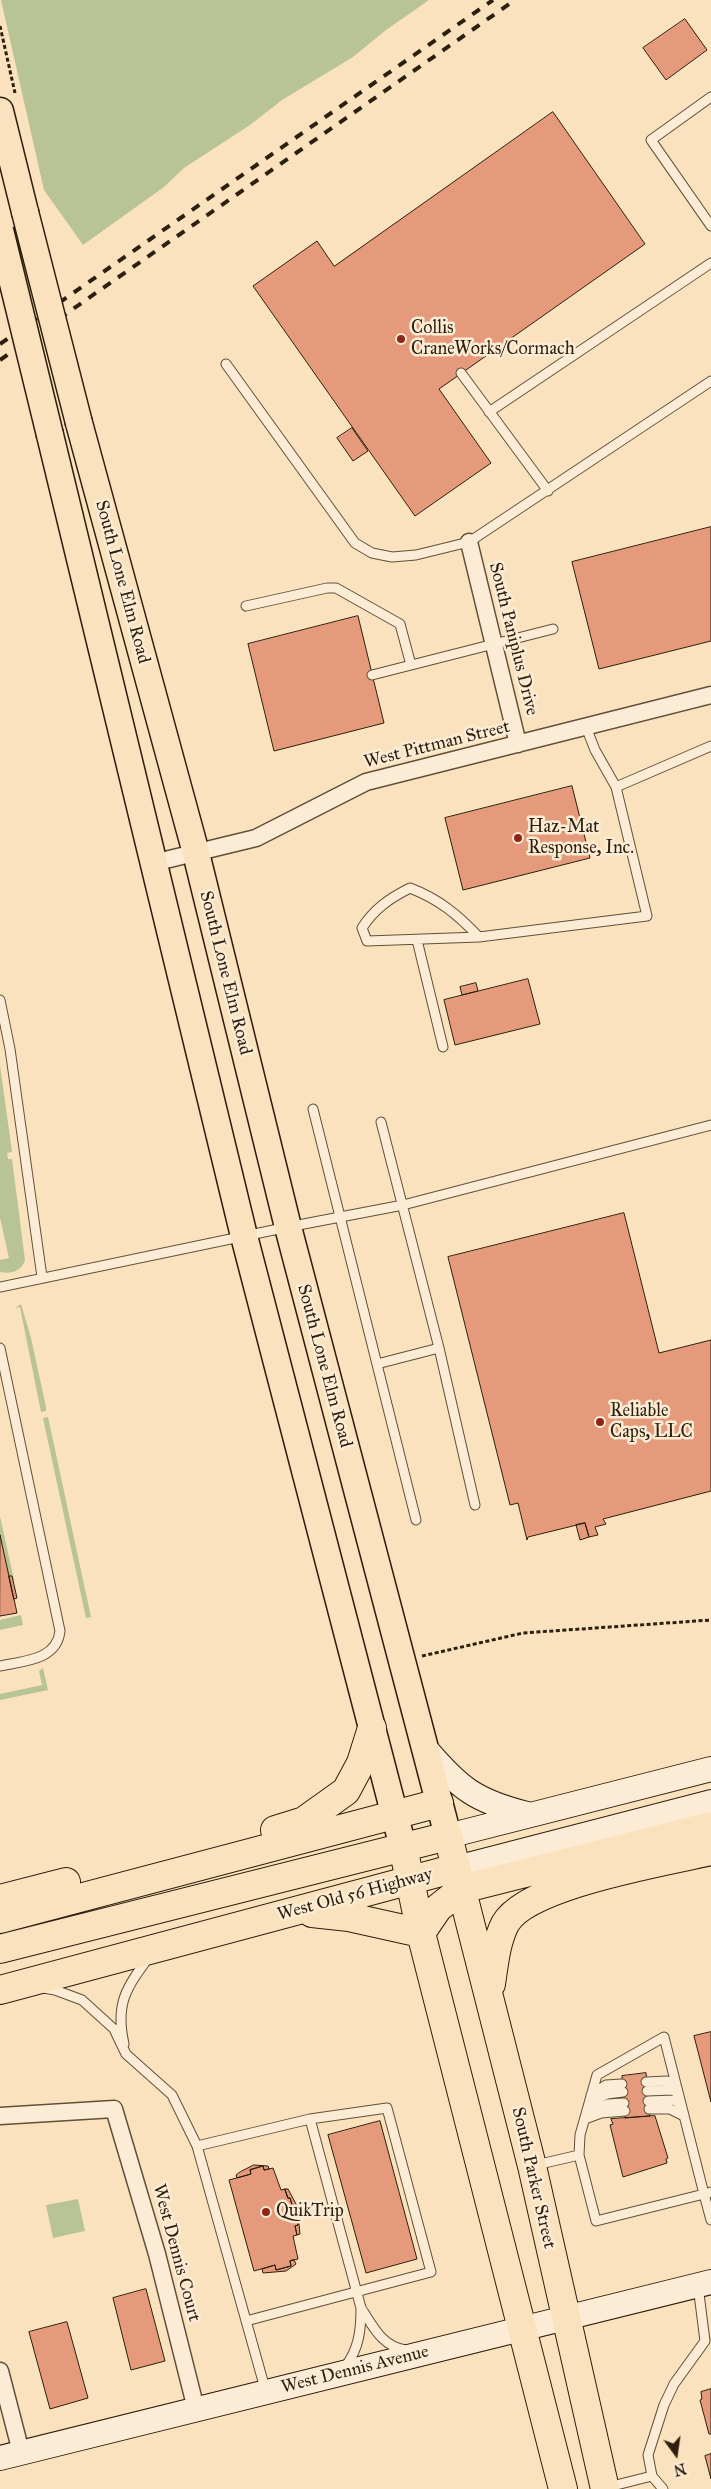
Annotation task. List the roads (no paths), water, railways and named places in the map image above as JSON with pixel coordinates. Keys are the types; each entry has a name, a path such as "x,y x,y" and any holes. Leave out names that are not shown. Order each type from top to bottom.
{"highway":[{"path":"0,1899 230,1842 304,1821 346,1791 361,1763 372,1728"},
{"path":"0,1919 439,1803"},
{"path":"421,1933 459,1879 711,1826"},
{"name":"South Parker Street","path":"448,1836 532,2166 565,2319 605,2488"},
{"name":"West Old 56 Highway","path":"0,1948 448,1836"},
{"path":"403,1847 412,1881 421,1933 523,2328 562,2489"},
{"path":"489,1995 498,1944 506,1923 520,1907 536,1898 568,1885 711,1851"},
{"name":"West Old 56 Highway","path":"10,1988 412,1881 459,1879"},
{"path":"294,1912 349,1917 421,1933"}],"main road":[{"name":"South Lone Elm Road","path":"0,111 79,423 196,853 288,1227 448,1836"},
{"name":"South Lone Elm Road","path":"0,230 244,1236 403,1847"}],"street":[{"name":"South Paniplus Drive","path":"469,542 518,744"},
{"name":"West Pittman Street","path":"153,863 256,838 366,782 711,695"},
{"path":"425,1748 450,1778 471,1793 494,1806 531,1815"},
{"name":"West Old 56 Highway","path":"448,1836 711,1769"},
{"name":"West Old 56 Highway","path":"459,1879 711,1802"},
{"name":"West Dennis Court","path":"0,2116 114,2109 157,2254 196,2409"},
{"name":"West Dennis Avenue","path":"11,2455 704,2284"},
{"path":"0,2371 11,2455"}],"lane":[{"path":"711,97 651,140 711,226"},
{"path":"489,412 711,263"},
{"path":"226,364 355,543 372,553 392,557 416,555 469,542 711,381"},
{"path":"461,373 548,491"},
{"path":"246,606 327,588 336,588 400,624 411,665"},
{"path":"372,674 553,629"},
{"path":"479,937 456,912 430,895 410,888 384,903 370,916 362,928 367,941 417,940 479,937 647,916 616,787 595,750 586,727"},
{"path":"616,787 711,746"},
{"path":"417,940 444,1047"},
{"path":"0,1000 10,1049 42,1277"},
{"path":"313,1109 416,1520"},
{"path":"381,1122 439,1348 475,1505"},
{"path":"0,1287 288,1227 402,1206 711,1125"},
{"path":"0,1348 60,1630 54,1648 47,1654 0,1666"},
{"path":"377,1364 439,1348"},
{"path":"126,2054 121,2019 123,1999 130,1982 155,1950"},
{"path":"10,1988 55,1990 82,2000 114,2029 126,2054 172,2095 197,2146 266,2392"},
{"path":"708,2193 596,2221 579,2155 580,2135 597,2075 664,2037 684,2116 708,2193 711,2220"},
{"path":"590,2099 606,2085 623,2088"},
{"path":"647,2087 677,2089"},
{"path":"681,2105 674,2100 649,2105 670,2108 684,2116"},
{"path":"586,2116 608,2104 624,2107"},
{"path":"197,2146 310,2119 387,2108 431,2272 246,2321"},
{"path":"310,2119 361,2308 385,2343 396,2349 423,2352"},
{"path":"532,2166 579,2155"},
{"path":"663,2489 652,2476 648,2455 664,2405 674,2384 705,2341 704,2284"},
{"path":"339,2374 354,2356 359,2338 361,2308"},
{"path":"605,2488 652,2476"}],"railway":[{"path":"0,344 493,0"},
{"path":"0,360 515,0"}],"place":[{"name":"Collis CraneWorks/Cormach","path":"401,339"},
{"name":"Haz-Mat Response, Inc.","path":"518,838"},
{"name":"Reliable Caps, LLC","path":"600,1422"},
{"name":"QuikTrip","path":"266,2212"}]}
